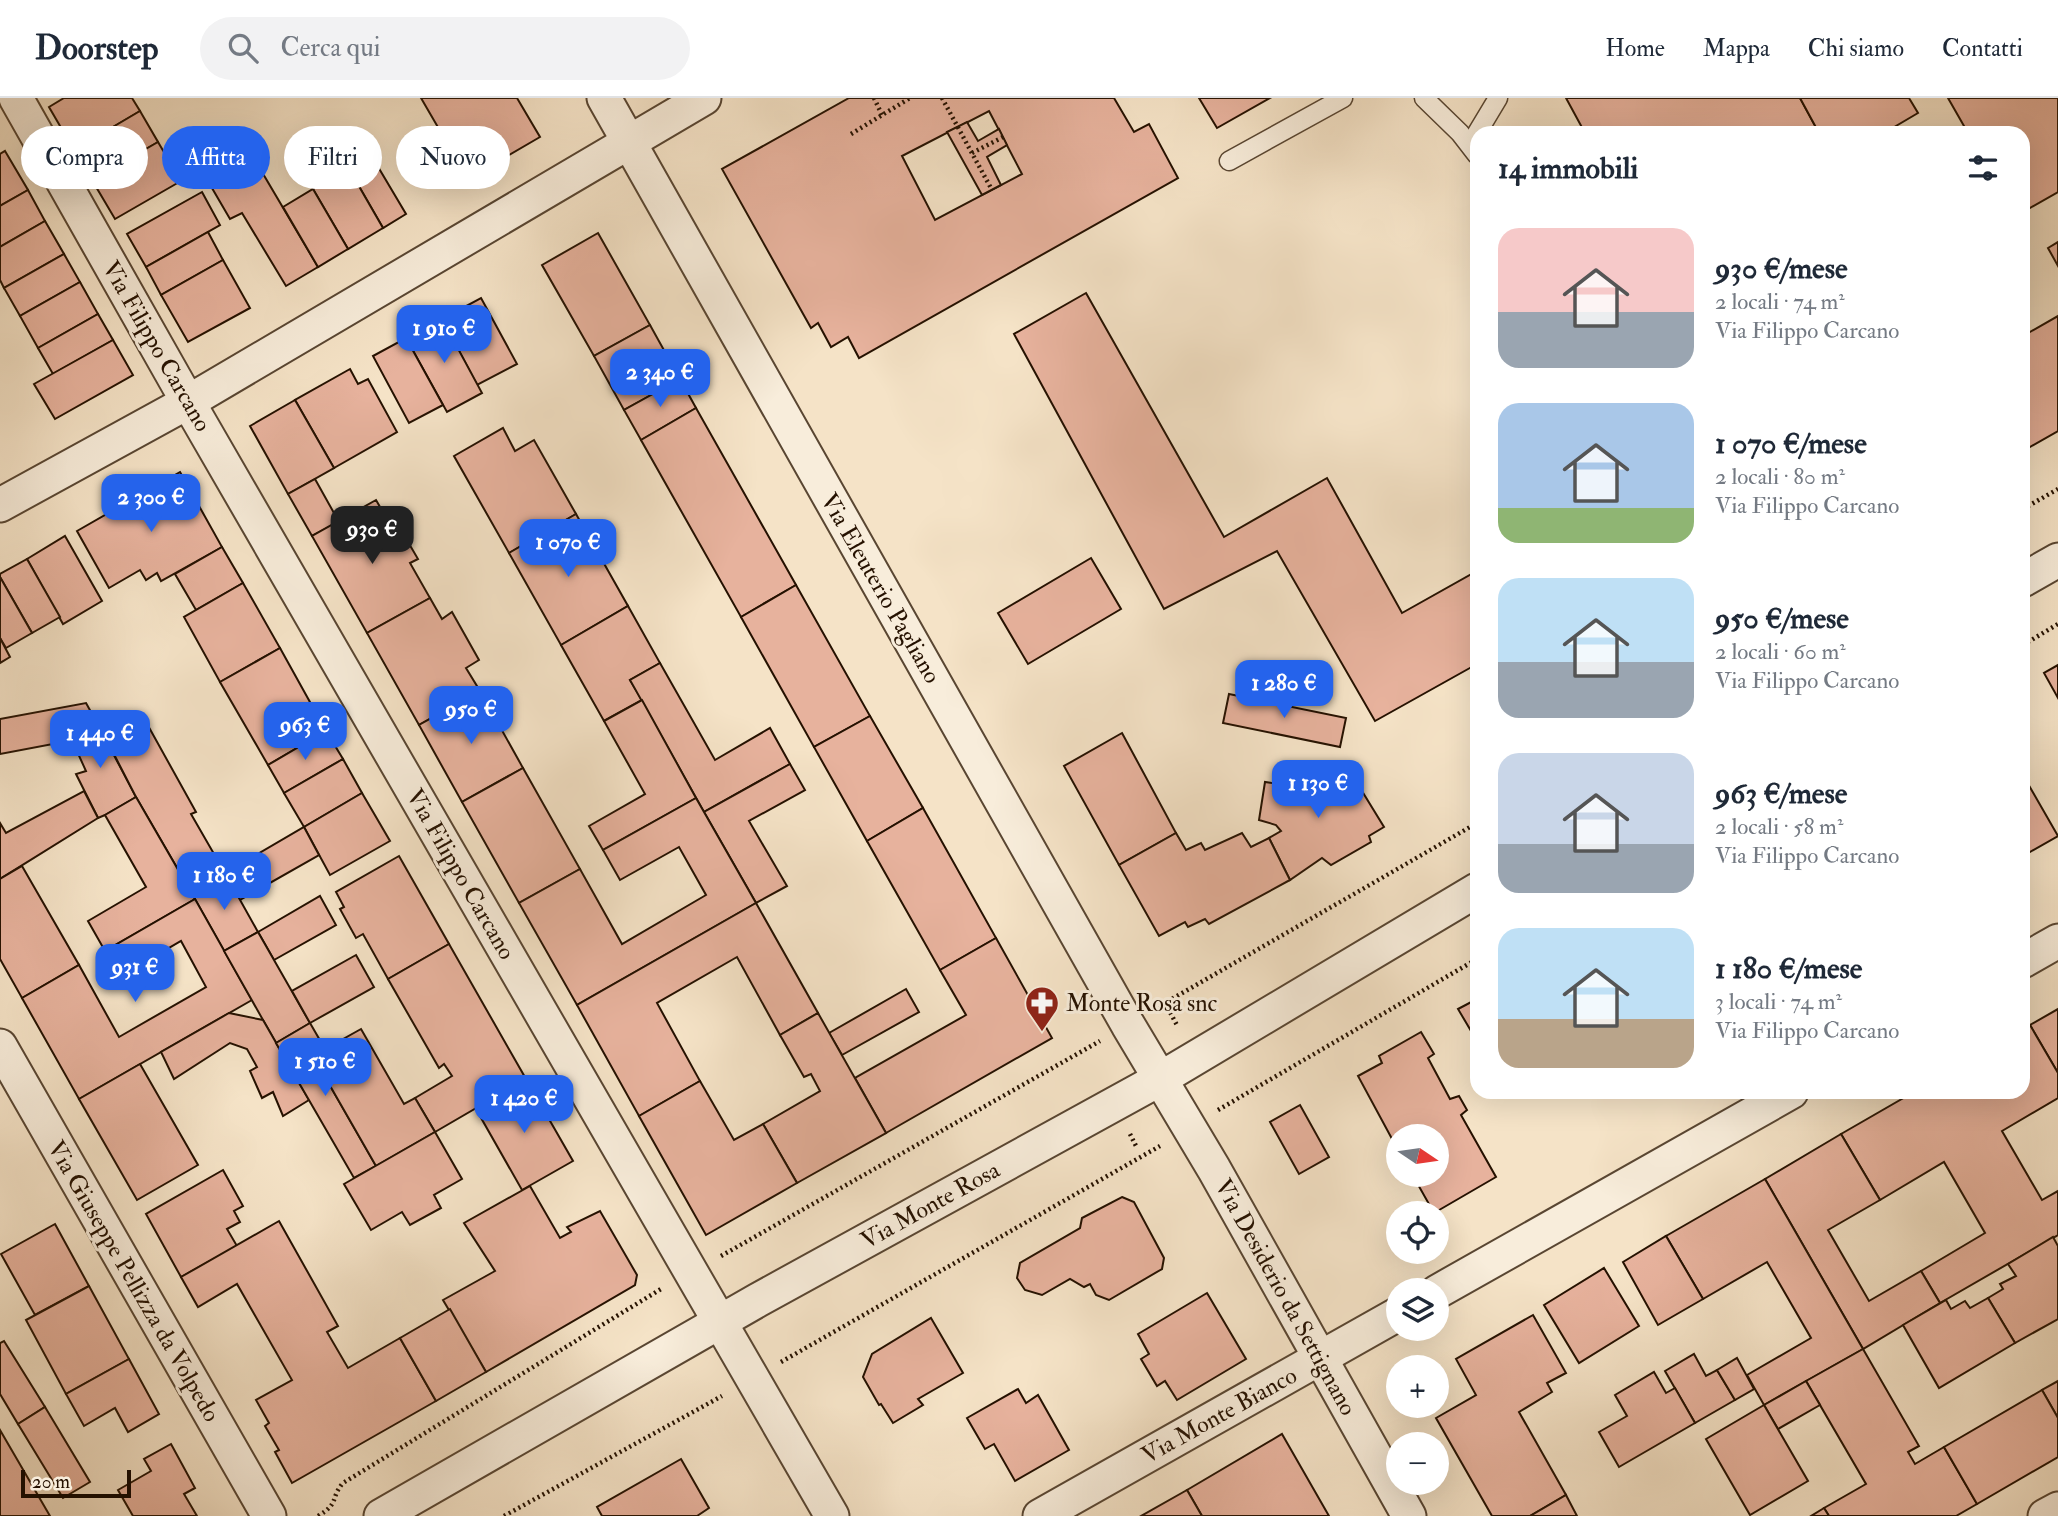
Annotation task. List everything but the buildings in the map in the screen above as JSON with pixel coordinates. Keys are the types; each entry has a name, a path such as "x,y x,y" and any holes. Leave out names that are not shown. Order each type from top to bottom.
{"street":[{"name":"Via Filippo Carcano","path":"16,98 832,1516"},
{"name":"Via Eleuterio Pagliano","path":"604,98 1160,1079"},
{"path":"0,505 188,401 704,98"},
{"path":"2030,576 2058,560"},
{"name":"Via Monte Rosa","path":"381,1516 720,1321 1160,1079 1470,894"},
{"path":"2030,957 2058,941"},
{"name":"Via Giuseppe Pellizza da Volpedo","path":"0,1046 269,1516"},
{"name":"Via Desiderio da Settignano","path":"1160,1079 1214,1169 1409,1516"},
{"path":"1449,1285 1779,1099"},
{"name":"Via Monte Bianco","path":"1040,1516 1386,1321"},
{"path":"2045,1516 2058,1508"}],"lane":[{"path":"1229,161 1343,98"},
{"path":"1424,98 1470,138"},
{"path":"1483,126 1498,98"}],"path":[{"path":"874,98 882,115"},
{"path":"893,98 898,106"},
{"path":"851,135 910,98"},
{"path":"942,98 992,190"},
{"path":"972,153 1003,137"},
{"path":"2030,505 2058,489"},
{"path":"2030,641 2058,624"},
{"path":"1165,1003 1470,827"},
{"path":"1221,1108 1470,963"},
{"path":"711,1261 1098,1042"},
{"path":"1129,1133 1137,1148"},
{"path":"780,1363 1157,1149"},
{"path":"318,1516 333,1505 343,1483 658,1291"},
{"path":"504,1516 713,1401"}],"place":[{"name":"Monte Rosa snc","path":"1042,1033"}]}
